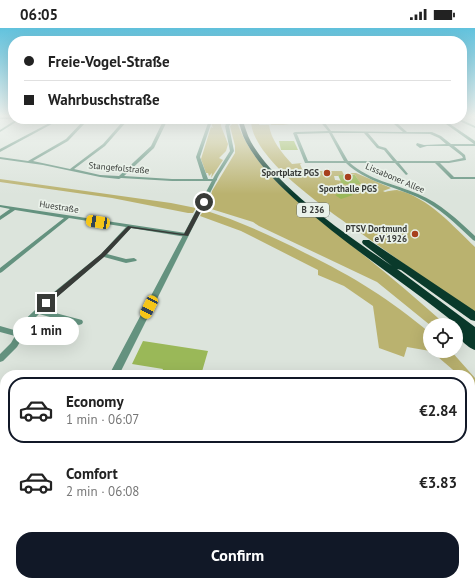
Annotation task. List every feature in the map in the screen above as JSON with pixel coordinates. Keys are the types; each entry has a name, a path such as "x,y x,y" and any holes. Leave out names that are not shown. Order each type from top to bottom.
{"highway":[{"name":"B 236","path":"252,142 256,156 283,185 316,213 475,334"},
{"name":"B 236","path":"255,142 264,155 290,183 328,214 385,255 475,325"},
{"path":"385,255 475,317"},
{"path":"396,273 446,318"},
{"path":"463,334 475,345"}],"street":[{"path":"0,150 15,142"},
{"path":"29,162 63,142"},
{"path":"71,170 107,142"},
{"path":"119,178 153,147 155,142"},
{"path":"203,142 198,157 206,180"},
{"path":"117,370 197,214 232,151 230,142"},
{"path":"298,142 306,162 436,162 458,161 465,159 464,156 446,142"},
{"name":"Lissaboner Allee","path":"335,142 347,162 359,172 373,179 417,195 450,215 475,239"},
{"path":"374,142 378,147 384,149 406,174"},
{"path":"425,146 475,144"},
{"name":"Stangefolstraße","path":"0,158 119,178 215,180"},
{"path":"436,162 453,178 475,178"},
{"name":"Huestraße","path":"0,206 186,235"},
{"path":"0,218 15,208"},
{"path":"0,271 68,217"},
{"path":"15,333 37,311 103,255 129,227"},
{"path":"103,255 126,261 134,260"},
{"path":"37,311 79,322"},
{"path":"0,329 20,335 14,345 0,359"}],"shaded area":[{"path":"206,142 227,142 226,151 219,158 223,160 211,178 212,173 209,176 208,173 206,173 201,159"},
{"path":"234,142 246,142 257,159 286,192 390,276 438,318 423,318 423,319 377,282 253,222 208,208 212,191 235,153"},
{"path":"258,142 276,142 292,164 302,163 300,164 302,169 307,169 312,176 319,176 317,171 342,171 344,175 334,176 335,180 360,183 355,175 346,173 356,173 391,188 383,191 385,192 397,190 419,199 430,206 475,247 475,313 322,205 281,171 265,153"},
{"path":"0,179 171,203 196,208 193,213 188,213 112,198 0,182"},
{"path":"204,210 243,224 339,270 400,309 423,327 423,350 407,347 404,357 379,348 373,306 344,286 318,275 318,270 241,231 200,216"},
{"path":"439,358 457,358 468,370 453,370"}],"building":[{"path":"279,142 294,142 298,150 281,150"},
{"name":"Sporthalle PGS","path":"338,175 355,175 361,184 342,184"},
{"path":"347,191 353,195 341,199 335,195"},
{"path":"143,341 208,351 202,370 163,370 132,364"}],"place":[{"name":"Sportplatz PGS","path":"327,173"},
{"name":"Sporthalle PGS","path":"348,177"},
{"name":"PTSV Dortmund eV 1926","path":"415,234"}],"route":[{"path":"46,303 103,255 129,227 186,235 204,202"}]}
